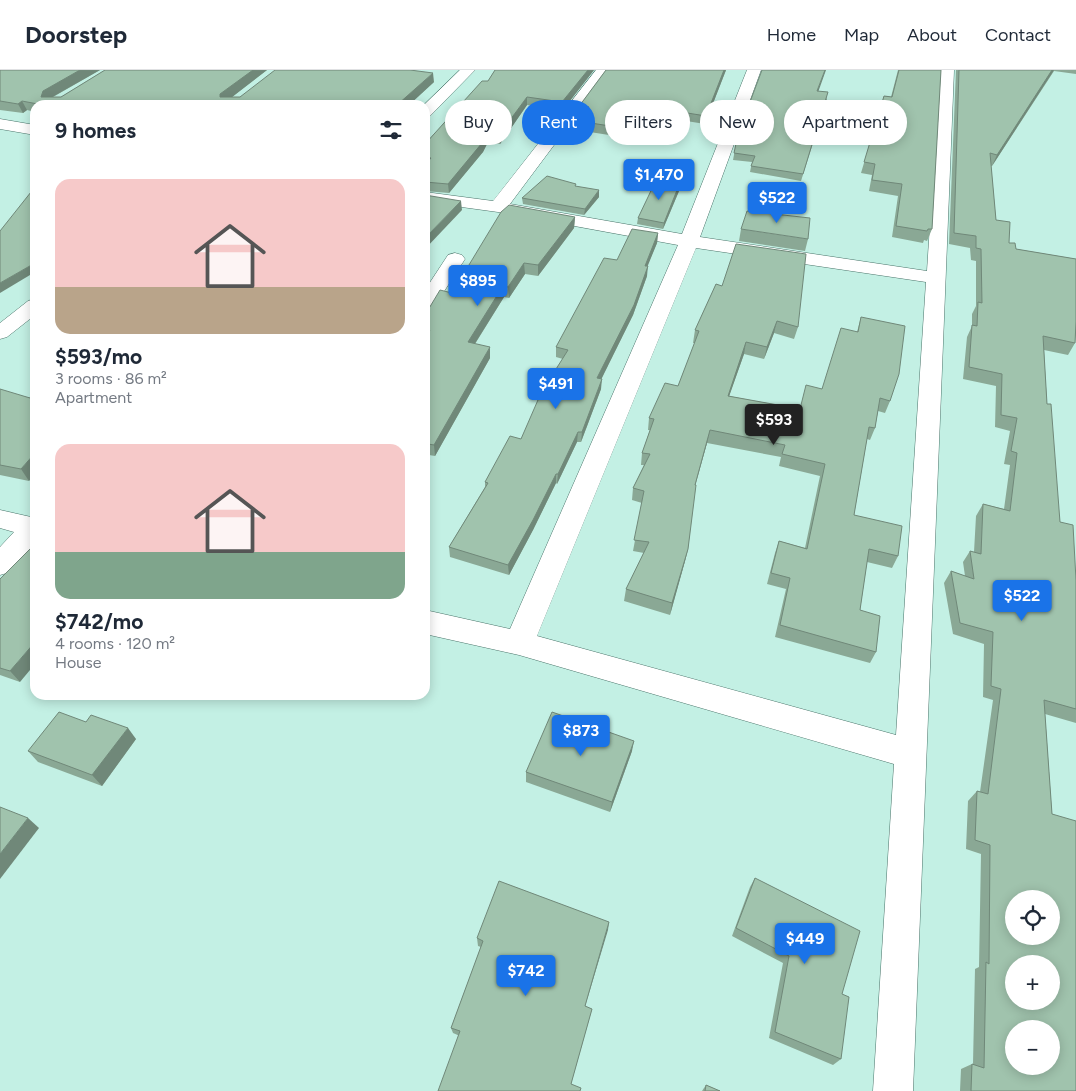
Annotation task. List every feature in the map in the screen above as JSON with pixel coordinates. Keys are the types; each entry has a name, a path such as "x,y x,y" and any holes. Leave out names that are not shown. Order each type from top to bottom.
{"street":[{"path":"430,108 468,70"},
{"path":"498,206 603,70"},
{"path":"519,643 690,241 754,70"},
{"path":"893,1091 947,70"},
{"path":"16,127 30,119"},
{"path":"0,124 30,129"},
{"path":"430,198 498,206 690,241 935,278"},
{"path":"430,298 456,259"},
{"path":"0,333 30,309"},
{"path":"0,519 30,526"},
{"path":"0,566 30,533"},
{"path":"430,623 519,643 911,754"}],"building":[{"path":"0,70 80,70 43,91 41,97 61,97 105,70 253,70 220,94 220,97 240,97 275,70 410,70 433,73 403,100 30,100 30,103 22,101 18,104 0,101"},
{"path":"495,70 588,70 564,100 527,97 522,100 522,104 512,117 512,100 465,100 482,81 488,81"},
{"path":"606,70 724,70 712,100 700,100 700,115 690,113 690,100 605,100 605,125 595,124 595,100 584,100"},
{"path":"762,70 825,70 817,91 828,92 826,100 784,100 784,145 812,145 803,174 751,166 755,156 734,153 736,145 774,145 774,100 751,100"},
{"path":"899,70 941,70 932,229 927,231 896,226 902,184 872,180 875,164 864,162 869,145 907,145 907,100 883,100 884,96 892,97"},
{"path":"959,70 1052,70 997,155 990,153 996,220 1010,222 1009,243 1015,243 1016,249 1076,259 1075,343 1043,336 1047,404 1051,404 1060,522 1073,525 1076,580 1076,709 1044,700 1052,814 1076,821 1076,1091 971,1091 972,1064 984,1068 986,962 989,964 990,845 975,840 977,791 988,794 1001,689 991,686 993,632 960,623 951,571 974,579 970,551 981,554 983,504 1010,511 1017,453 1011,451 1017,418 1001,415 1002,374 969,367 972,325 977,326 978,302 982,303 981,249 976,248 976,236 954,233"},
{"path":"445,122 445,145 480,145 448,184 430,182 430,138"},
{"path":"547,176 576,184 575,186 599,190 585,209 522,198"},
{"path":"658,176 679,185 664,223 638,218"},
{"path":"30,193 30,266 0,283 0,231"},
{"path":"430,196 461,201 430,233"},
{"path":"509,205 575,217 538,265 524,263 508,287 503,286 468,342 490,347 434,445 430,444 430,307 440,290 452,293 501,212"},
{"path":"747,211 810,218 808,239 741,229"},
{"path":"632,229 658,233 645,266 648,266 634,305 597,378 602,379 582,432 578,432 558,474 556,474 508,565 449,547 488,483 485,482 510,436 521,439 541,393 568,350 556,347 604,258 617,260"},
{"path":"736,244 806,254 798,327 777,321 767,347 746,342 728,396 800,409 806,385 822,389 841,328 858,332 861,317 905,326 899,374 890,401 880,398 875,428 869,427 854,515 902,526 898,556 869,549 860,610 880,616 876,652 780,625 790,578 771,573 779,541 807,549 825,464 782,454 785,445 710,430 695,485 688,549 672,603 626,589 649,542 634,540 644,491 633,488 650,454 642,453 654,419 649,418 665,383 678,386 699,331 695,330 716,284 722,286"},
{"path":"0,389 30,398 30,459 21,469 0,465"},
{"path":"30,549 30,648 10,671 0,668 0,579"},
{"path":"59,712 86,722 91,715 128,728 92,775 28,751"},
{"path":"552,712 634,741 612,802 526,772"},
{"path":"0,807 28,818 0,854"},
{"path":"755,878 860,931 842,994 849,997 841,1059 775,1032 789,956 736,928"},
{"path":"499,881 609,922 585,1006 592,1009 571,1084 581,1088 580,1091 438,1091 460,1031 451,1028 483,941 477,938"},
{"path":"706,1085 720,1091 705,1091"}]}
